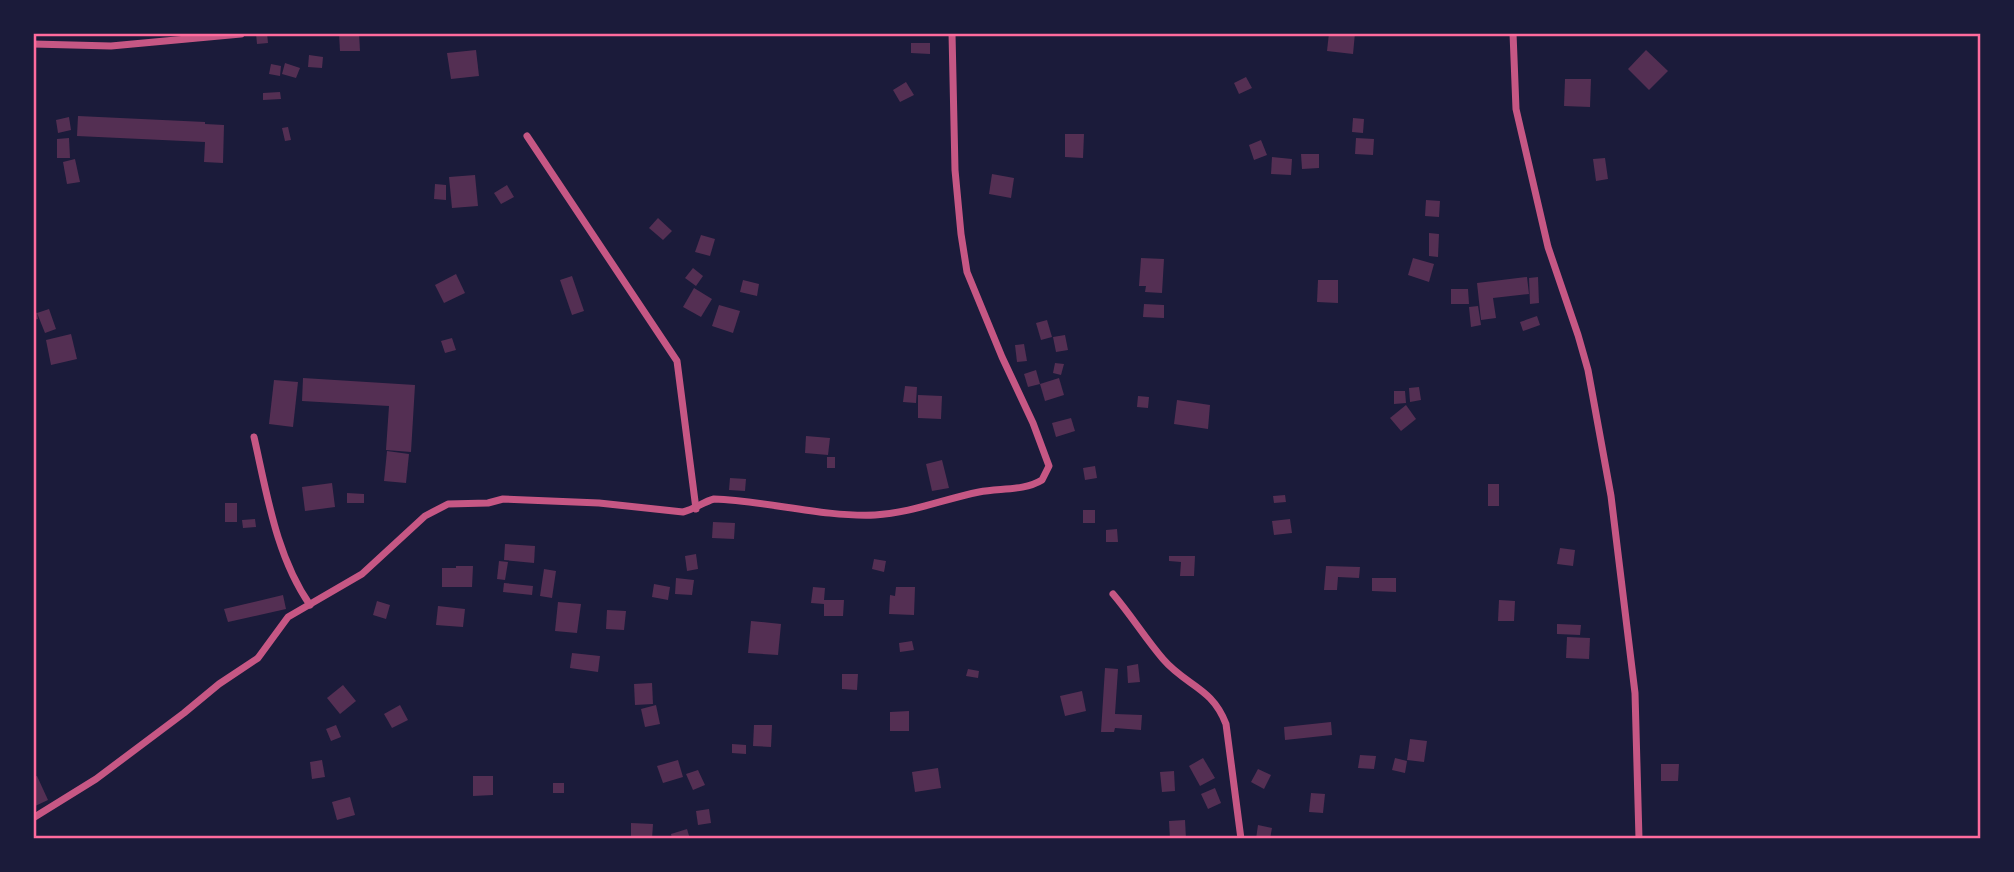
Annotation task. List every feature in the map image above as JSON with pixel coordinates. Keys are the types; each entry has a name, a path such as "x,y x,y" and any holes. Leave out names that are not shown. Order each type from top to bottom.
{"street":[{"path":"33,818 96,779 219,684 258,658 288,617 362,574 425,516 448,504 488,503 503,499 599,503 683,512 696,509 706,501 722,499 813,511 884,514 930,506 982,491 1014,489 1042,480 1049,466 967,272 955,170 952,33"},
{"path":"1513,33 1516,109 1548,247 1588,370 1611,496 1635,693 1639,839"},
{"path":"33,44 111,46 241,34"},
{"path":"527,136 677,360 696,509"},
{"path":"254,437 276,530 295,583 310,605"},
{"path":"1113,594 1164,660 1208,694 1220,708 1226,724 1241,839"}],"building":[{"path":"256,33 267,33 268,43 257,44"},
{"path":"339,33 359,33 360,51 340,51"},
{"path":"1329,33 1355,33 1353,54 1327,51"},
{"path":"911,43 930,43 930,54 911,53"},
{"path":"476,50 479,76 451,79 447,53"},
{"path":"1646,50 1668,71 1649,90 1628,69"},
{"path":"309,55 323,57 322,68 308,67"},
{"path":"285,63 300,68 296,78 282,74"},
{"path":"271,64 281,66 280,76 269,74"},
{"path":"1246,77 1252,88 1239,94 1234,83"},
{"path":"1565,79 1591,79 1590,107 1564,106"},
{"path":"906,82 914,95 900,102 893,90"},
{"path":"280,92 281,99 263,100 263,93"},
{"path":"78,116 224,125 223,163 204,162 205,142 77,136"},
{"path":"69,117 71,130 58,133 56,120"},
{"path":"1353,118 1364,119 1363,133 1352,132"},
{"path":"288,127 291,140 285,141 282,128"},
{"path":"1065,134 1084,134 1083,158 1065,157"},
{"path":"69,138 70,158 57,158 57,139"},
{"path":"1356,138 1374,139 1373,155 1355,154"},
{"path":"1261,140 1267,155 1254,160 1249,145"},
{"path":"1301,154 1319,154 1319,168 1302,169"},
{"path":"1272,157 1292,159 1291,175 1271,174"},
{"path":"1605,158 1608,179 1596,181 1593,159"},
{"path":"75,159 80,182 67,184 63,162"},
{"path":"992,174 1014,178 1011,198 989,194"},
{"path":"475,175 478,206 452,208 449,177"},
{"path":"435,184 446,185 446,200 434,199"},
{"path":"507,185 514,197 501,204 494,193"},
{"path":"1426,200 1440,201 1439,217 1425,216"},
{"path":"658,218 672,231 663,240 649,228"},
{"path":"1429,233 1439,234 1438,257 1429,256"},
{"path":"701,235 715,239 710,256 695,252"},
{"path":"1141,258 1164,259 1162,293 1145,292 1146,286 1139,286"},
{"path":"1413,258 1434,264 1429,282 1408,275"},
{"path":"693,268 703,276 696,286 685,278"},
{"path":"456,274 465,293 444,303 435,285"},
{"path":"572,276 584,311 572,315 560,280"},
{"path":"1527,277 1529,294 1493,298 1496,318 1481,320 1477,283"},
{"path":"1538,277 1539,303 1530,304 1529,278"},
{"path":"743,280 759,284 757,296 740,292"},
{"path":"1318,280 1338,280 1338,303 1317,302"},
{"path":"694,288 712,299 701,317 683,307"},
{"path":"1451,289 1468,289 1469,304 1451,304"},
{"path":"1144,304 1164,305 1164,318 1143,317"},
{"path":"719,305 740,311 733,333 712,326"},
{"path":"1478,306 1481,325 1471,327 1469,307"},
{"path":"49,309 56,329 45,333 37,313"},
{"path":"33,311 37,313 38,319 33,320"},
{"path":"1537,316 1540,325 1523,331 1520,322"},
{"path":"1047,320 1052,337 1041,340 1036,323"},
{"path":"71,334 77,359 51,365 46,340"},
{"path":"1065,335 1068,350 1056,352 1053,337"},
{"path":"452,338 456,350 445,353 441,341"},
{"path":"1024,344 1027,361 1017,362 1015,345"},
{"path":"1055,363 1064,364 1061,375 1053,373"},
{"path":"1036,370 1040,384 1028,387 1024,374"},
{"path":"303,378 415,385 411,452 386,450 389,406 302,401"},
{"path":"1059,378 1064,395 1045,401 1040,384"},
{"path":"274,380 298,382 293,427 269,424"},
{"path":"905,386 917,387 916,403 903,402"},
{"path":"1419,387 1421,400 1410,402 1409,388"},
{"path":"1394,391 1405,391 1406,403 1394,404"},
{"path":"918,395 942,396 941,419 918,418"},
{"path":"1138,396 1149,397 1148,408 1137,407"},
{"path":"1177,400 1210,405 1208,429 1174,424"},
{"path":"1406,405 1416,419 1401,431 1390,418"},
{"path":"1071,418 1075,431 1056,437 1052,423"},
{"path":"806,436 830,438 828,455 805,453"},
{"path":"387,451 409,454 406,483 384,481"},
{"path":"827,457 835,457 835,468 827,468"},
{"path":"942,460 949,488 932,491 926,464"},
{"path":"1095,466 1097,478 1085,480 1083,468"},
{"path":"730,478 746,479 745,491 729,490"},
{"path":"332,483 335,507 305,511 302,487"},
{"path":"1488,484 1499,484 1499,506 1488,506"},
{"path":"347,493 364,494 364,503 347,503"},
{"path":"1285,495 1286,502 1274,503 1273,496"},
{"path":"225,503 237,503 237,522 225,522"},
{"path":"1083,510 1095,510 1095,523 1083,523"},
{"path":"255,519 256,527 243,528 242,520"},
{"path":"1290,519 1292,533 1274,535 1272,521"},
{"path":"713,522 735,523 734,539 712,538"},
{"path":"1117,529 1118,542 1106,542 1106,530"},
{"path":"505,544 535,546 534,563 504,560"},
{"path":"1560,548 1575,550 1573,566 1557,564"},
{"path":"696,554 698,569 687,571 685,556"},
{"path":"1169,556 1195,556 1194,576 1180,576 1181,562 1169,561"},
{"path":"874,559 886,561 884,572 872,569"},
{"path":"499,561 508,562 505,580 497,579"},
{"path":"473,566 472,587 442,587 442,568"},
{"path":"1326,566 1360,567 1359,578 1338,577 1337,590 1324,590"},
{"path":"544,569 556,571 552,598 540,596"},
{"path":"676,578 694,580 692,595 675,594"},
{"path":"1372,578 1396,578 1396,592 1372,591"},
{"path":"504,583 533,586 532,595 503,592"},
{"path":"654,584 670,587 668,600 652,597"},
{"path":"813,587 825,588 824,600 844,600 843,616 824,616 824,604 811,603"},
{"path":"896,587 915,587 914,615 889,614 890,595 895,596"},
{"path":"283,595 286,609 228,622 224,609"},
{"path":"1499,600 1515,601 1514,621 1498,621"},
{"path":"377,601 390,605 386,619 373,615"},
{"path":"558,602 581,604 577,633 555,631"},
{"path":"438,606 465,609 463,627 436,625"},
{"path":"607,610 626,611 624,630 606,629"},
{"path":"751,621 781,624 778,655 748,653"},
{"path":"1557,624 1581,625 1580,635 1557,634"},
{"path":"1567,637 1590,638 1589,659 1566,658"},
{"path":"912,641 914,650 900,652 899,643"},
{"path":"572,653 600,656 598,672 570,668"},
{"path":"1138,664 1140,682 1128,683 1127,666"},
{"path":"1105,668 1118,669 1115,714 1142,715 1141,730 1115,728 1114,732 1101,732"},
{"path":"968,669 979,671 978,678 966,676"},
{"path":"842,674 858,674 857,690 842,689"},
{"path":"652,683 653,704 635,705 634,684"},
{"path":"343,685 356,701 340,714 327,698"},
{"path":"1082,691 1086,711 1065,716 1060,696"},
{"path":"400,705 408,720 392,728 384,714"},
{"path":"656,705 660,724 645,727 641,709"},
{"path":"909,711 909,731 890,731 890,712"},
{"path":"1331,722 1332,735 1285,740 1284,727"},
{"path":"336,725 341,737 331,741 326,729"},
{"path":"754,725 772,725 771,747 753,746"},
{"path":"1410,739 1427,741 1424,762 1407,760"},
{"path":"732,744 746,745 746,754 732,753"},
{"path":"1360,755 1376,756 1374,769 1358,768"},
{"path":"1203,758 1215,778 1200,786 1189,766"},
{"path":"1395,758 1407,761 1405,773 1392,770"},
{"path":"322,760 325,777 312,779 310,762"},
{"path":"678,760 683,777 663,783 657,766"},
{"path":"1661,764 1679,764 1678,781 1661,781"},
{"path":"938,768 941,788 915,792 912,772"},
{"path":"1258,769 1271,775 1264,789 1251,782"},
{"path":"698,770 705,785 693,790 686,774"},
{"path":"1174,771 1175,791 1162,792 1160,772"},
{"path":"37,776 48,800 33,807 33,777"},
{"path":"473,776 493,776 493,795 473,796"},
{"path":"553,783 564,783 564,793 553,793"},
{"path":"1215,788 1221,803 1208,809 1201,794"},
{"path":"1311,793 1325,794 1323,813 1309,812"},
{"path":"350,797 355,815 337,820 332,802"},
{"path":"709,809 711,823 698,825 696,811"},
{"path":"1185,820 1186,839 1170,839 1169,821"},
{"path":"631,823 653,824 652,839 631,839"},
{"path":"1258,825 1272,828 1270,839 1256,839"},
{"path":"687,829 690,839 672,839 671,834"}]}
